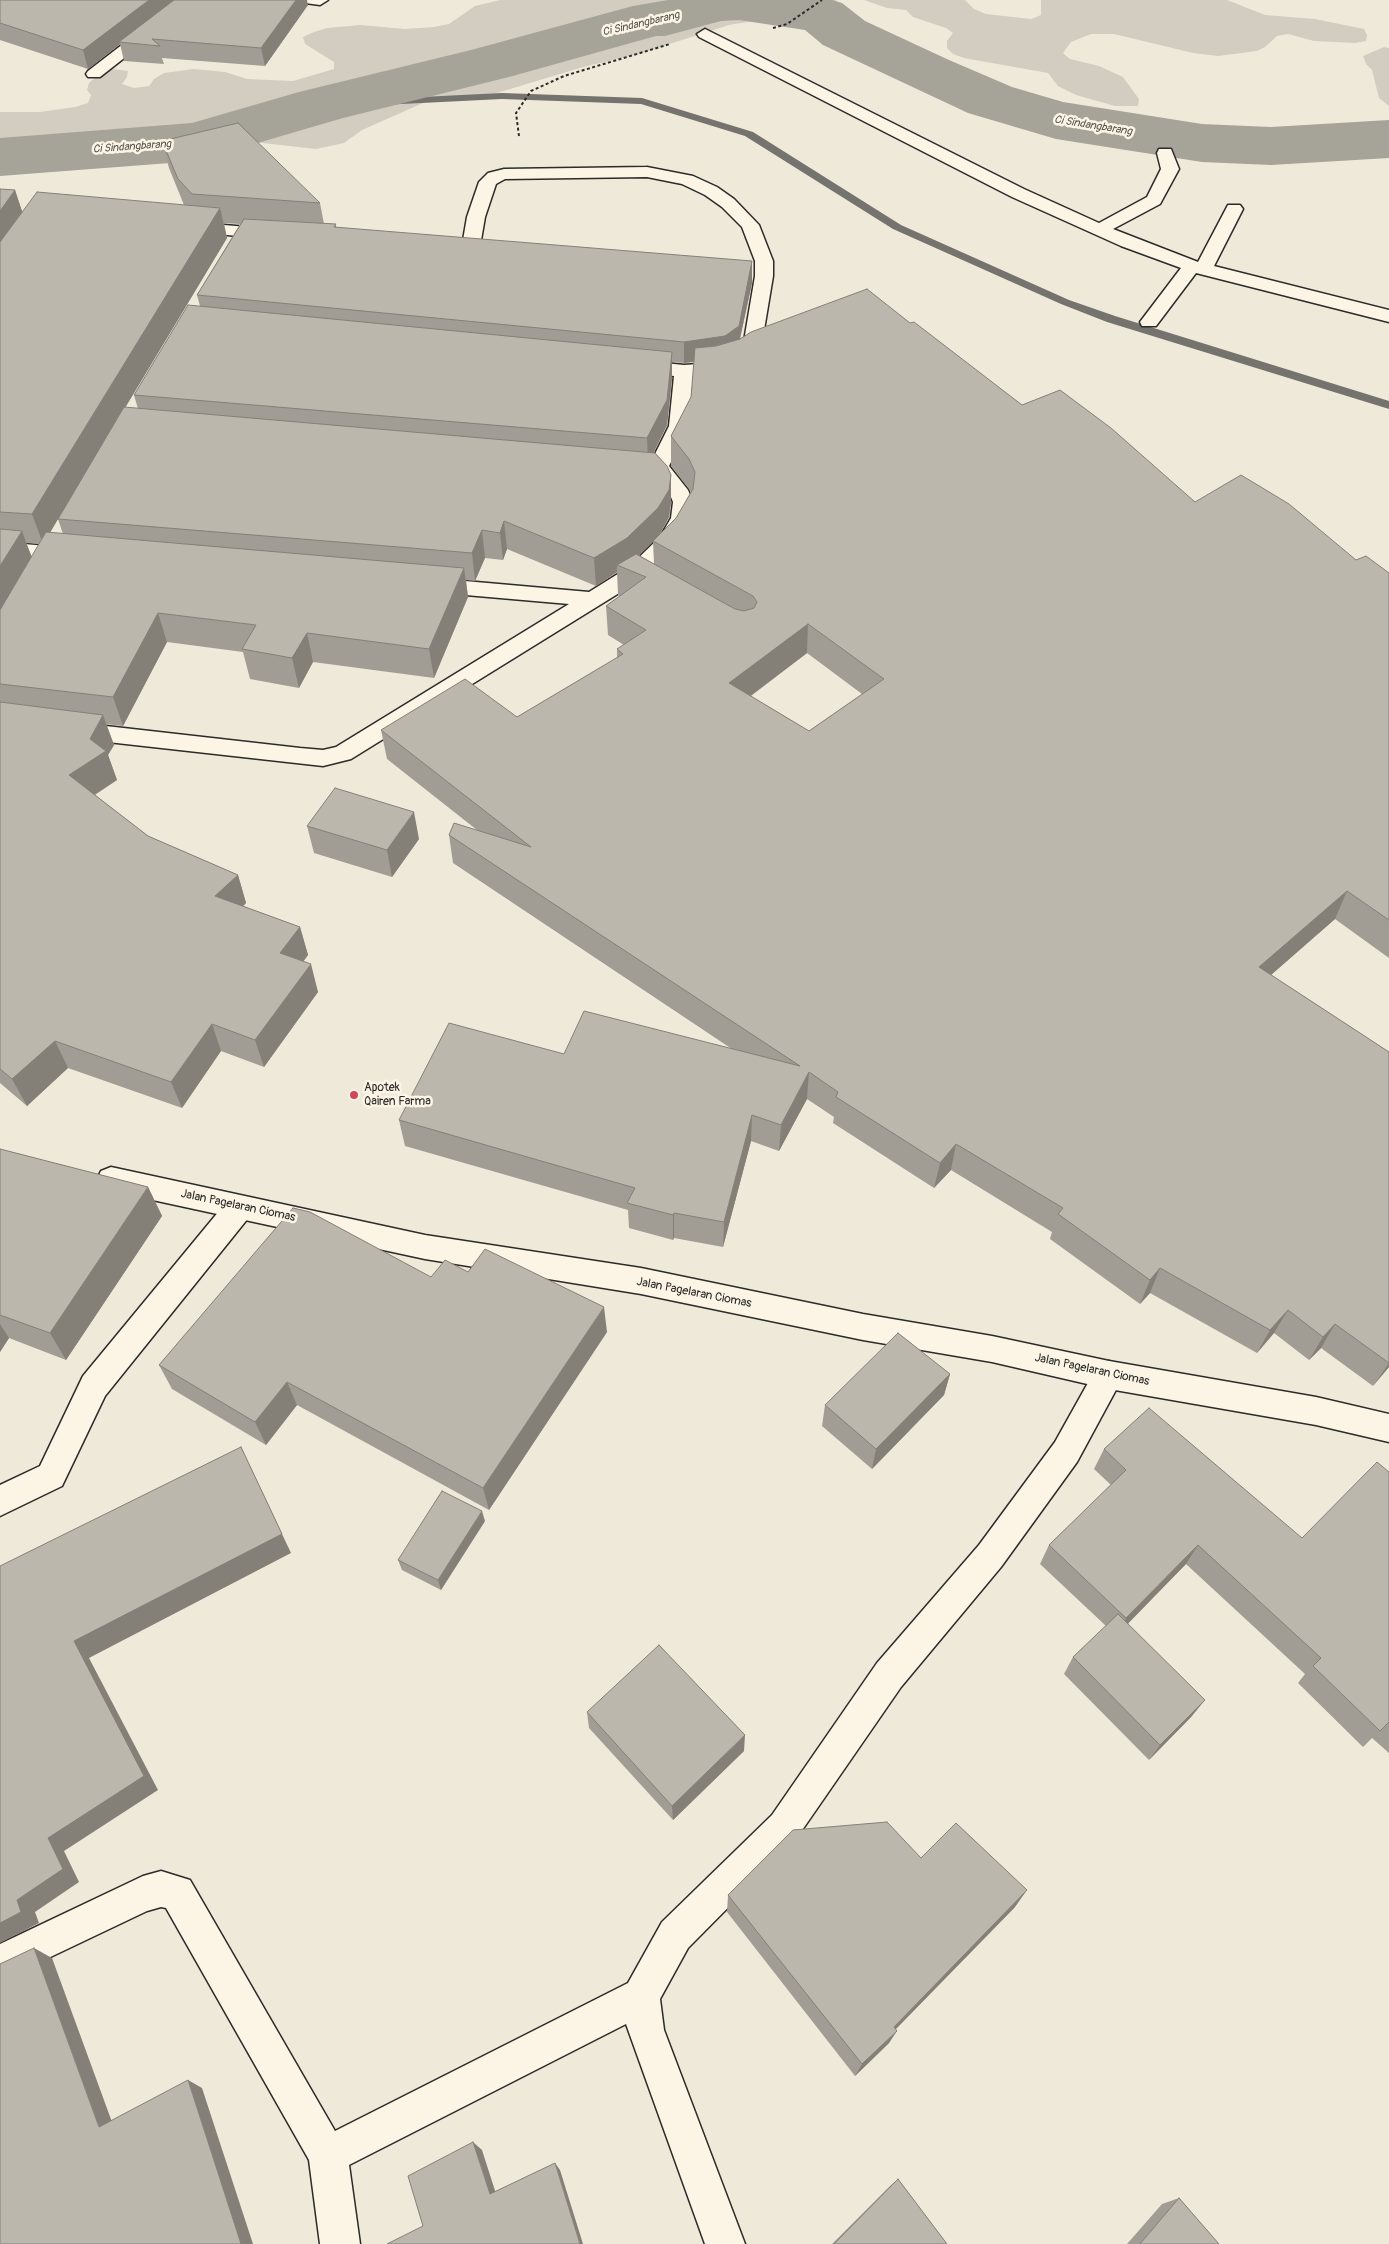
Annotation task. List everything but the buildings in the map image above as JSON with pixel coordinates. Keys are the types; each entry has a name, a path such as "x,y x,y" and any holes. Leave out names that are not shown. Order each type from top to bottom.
{"street":[{"path":"94,74 190,0"},
{"path":"310,0 320,0"},
{"path":"706,34 1018,193 1099,230 1198,268 1389,316"},
{"path":"1099,230 1154,200 1170,168 1165,153"},
{"path":"471,246 476,217 488,182 494,177 524,172 647,172 687,180 711,191 728,202 752,230 764,260 764,276 753,342 747,352 732,363 715,368 684,371 614,364"},
{"path":"1149,322 1198,268 1234,209"},
{"path":"174,226 236,240 289,235"},
{"path":"452,245 491,248"},
{"path":"745,274 764,276"},
{"path":"0,722 323,758 343,753 594,599 645,577 681,518 683,502 680,496 652,472 659,466 679,426 684,371"},
{"path":"0,549 89,556"},
{"path":"406,583 594,599"},
{"name":"Jalan Pagelaran Ciomas","path":"86,1174 425,1247 641,1282 863,1327 992,1349 1109,1375 1316,1411 1388,1426"},
{"path":"0,1501 51,1476 94,1386 239,1208"},
{"path":"328,2155 641,1996 675,1935 784,1827 889,1675 990,1556 1066,1452 1109,1375"},
{"path":"0,1963 143,1894 162,1889 178,1893 328,2155 340,2244"},
{"path":"641,1996 645,2030 724,2244"}],"path":[{"path":"706,34 703,39 736,36 787,24 822,0"},
{"path":"516,113 531,91 564,76 706,34"}],"shaded area":[{"path":"500,0 837,0 813,19 754,21 729,25 635,55 583,67 487,96 459,100 432,99 362,130 344,143 316,149 236,140 202,141 110,156 80,163 19,167 0,166 0,112 40,112 75,107 88,103 91,95 87,90 89,83 98,75 113,69 128,71 127,77 122,84 134,88 149,86 154,79 164,73 194,69 225,72 247,79 293,81 334,69 334,62 305,44 303,37 314,32 327,28 361,25 405,29 434,27 449,24 475,6"},
{"path":"864,0 965,0 974,9 986,14 1031,19 1041,15 1041,0 1227,0 1265,15 1315,19 1364,29 1367,35 1366,41 1355,43 1314,41 1288,34 1277,36 1265,47 1257,51 1218,56 1193,53 1114,34 1091,34 1071,42 1063,53 1070,59 1099,66 1123,77 1139,99 1138,106 1115,106 1076,95 1058,86 1048,73 964,58 953,54 947,48 947,41 953,33 946,28 913,17 906,10 887,8"},
{"path":"1384,47 1389,48 1389,106 1379,98 1372,70 1366,64 1363,56"}],"waterway":[{"name":"Ci Sindangbarang","path":"0,157 196,142 321,105 488,64 654,18 665,19 717,4 739,3 822,15 844,33 928,73 990,100 1056,120 1155,134 1202,143 1271,146 1389,139"},
{"path":"321,105 502,96 642,101 749,134 897,227 1065,302 1111,319 1389,405"}],"place":[{"name":"Apotek Qairen Farma","path":"354,1095"}]}
